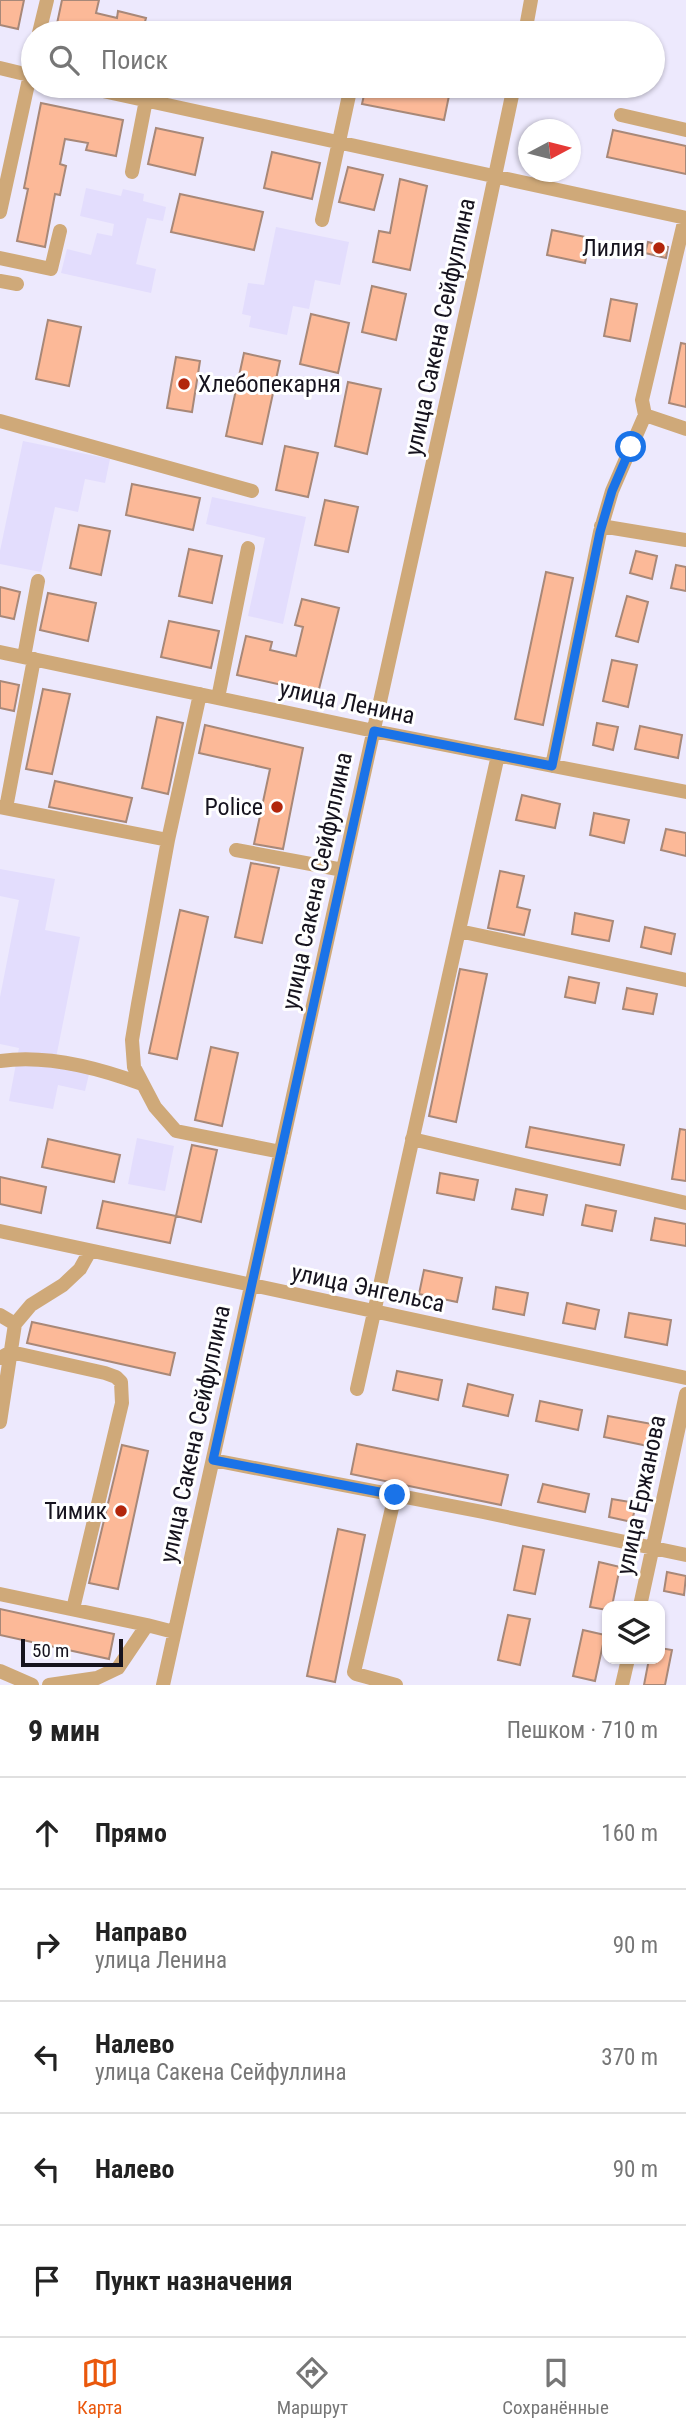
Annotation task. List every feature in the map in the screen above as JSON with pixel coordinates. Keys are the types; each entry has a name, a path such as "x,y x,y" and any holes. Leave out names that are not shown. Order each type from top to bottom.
{"street":[{"path":"42,21 47,0"},
{"path":"527,21 531,0"},
{"path":"0,68 21,70"},
{"path":"0,212 26,98"},
{"path":"137,98 686,218 642,400 645,415 612,491 601,526 552,766"},
{"path":"322,220 348,98"},
{"name":"улица Сакена Сейфуллина","path":"163,1685 512,98"},
{"path":"132,172 146,100"},
{"path":"621,115 686,130"},
{"path":"0,258 51,269 60,231"},
{"path":"0,281 17,284"},
{"path":"645,415 686,429"},
{"path":"0,421 252,491"},
{"path":"601,526 686,540"},
{"path":"218,698 248,548"},
{"path":"38,581 29,658 3,807 168,840"},
{"name":"улица Ленина","path":"0,652 374,731 686,792"},
{"path":"200,694 168,840 132,1040 134,1067 155,1107 176,1130 281,1152"},
{"path":"358,1389 498,755"},
{"path":"236,850 343,870"},
{"path":"459,931 686,980"},
{"path":"0,1061 76,1064 142,1084"},
{"path":"412,1139 686,1203"},
{"name":"улица Энгельса","path":"0,1231 686,1378"},
{"path":"0,1422 6,1355 15,1324 31,1306 64,1285 80,1269 90,1251"},
{"path":"0,1315 15,1324"},
{"path":"6,1355 105,1373 116,1377 122,1388 122,1403 73,1609"},
{"name":"улица Ержанова","path":"641,1601 686,1394"},
{"path":"213,1460 483,1512 686,1555"},
{"path":"395,1495 354,1672 396,1685"},
{"path":"0,1594 174,1632"},
{"path":"49,1685 97,1678 118,1668 146,1625"},
{"path":"622,1685 627,1664"},
{"path":"0,1671 32,1685"}],"shaded area":[{"path":"86,188 121,196 123,189 144,194 143,201 166,207 163,221 147,218 136,264 156,269 151,293 61,273 67,249 91,255 97,233 112,236 114,224 80,216"},
{"path":"276,227 349,242 340,285 315,280 309,309 293,306 287,335 249,327 251,316 242,314 248,283 264,285"},
{"path":"23,441 110,459 105,483 85,479 78,512 55,507 41,572 0,564 0,551"},
{"path":"212,497 306,517 283,624 248,616 265,538 206,524"},
{"path":"0,869 55,879 45,930 80,937 55,1063 90,1070 85,1091 58,1085 53,1109 9,1101 19,1048 0,1044 0,997 19,900 0,896"},
{"path":"137,1138 174,1146 165,1191 128,1184"}],"building":[{"path":"0,0 24,0 18,29 0,25"},
{"path":"62,0 99,0 96,13 117,18 118,11 146,18 145,21 58,21"},
{"path":"363,98 449,98 444,120 362,104"},
{"path":"41,103 123,120 116,156 86,150 88,143 65,139 60,164 66,166 60,195 55,194 45,247 17,241 28,189 24,188"},
{"path":"156,128 203,138 195,175 148,164"},
{"path":"613,130 686,146 686,174 607,157"},
{"path":"272,152 320,163 312,199 264,188"},
{"path":"348,167 383,175 374,210 339,202"},
{"path":"400,179 427,186 410,270 373,262 379,231 390,233"},
{"path":"180,194 263,212 254,250 171,232"},
{"path":"552,230 590,238 585,263 547,255"},
{"path":"648,242 668,247 666,258 645,253"},
{"path":"372,286 406,294 396,340 362,332"},
{"path":"611,299 637,304 630,341 604,336"},
{"path":"311,314 349,323 338,373 300,364"},
{"path":"48,320 81,327 69,386 36,379"},
{"path":"681,343 686,344 686,407 669,403"},
{"path":"244,353 280,361 262,444 226,436"},
{"name":"Хлебопекарня","path":"176,357 200,361 192,412 167,408"},
{"path":"348,382 381,389 367,454 335,446"},
{"path":"285,446 318,453 308,497 276,490"},
{"path":"132,484 200,498 193,530 126,515"},
{"path":"325,500 358,507 348,552 315,545"},
{"path":"79,525 110,531 101,575 70,568"},
{"path":"189,549 222,556 212,603 179,596"},
{"path":"636,551 657,556 652,579 630,573"},
{"path":"676,565 686,567 686,591 671,588"},
{"path":"546,572 573,578 543,725 515,719"},
{"path":"0,587 20,592 14,619 0,616"},
{"path":"48,593 96,603 88,641 40,630"},
{"path":"627,596 648,602 638,642 616,636"},
{"path":"302,599 339,608 318,693 237,675 246,636 272,642 270,650 296,656 303,627 295,625"},
{"path":"169,621 219,631 211,668 161,657"},
{"path":"612,660 637,665 628,707 603,701"},
{"path":"0,681 19,685 14,711 0,708"},
{"path":"43,689 70,694 52,774 26,769"},
{"path":"157,717 183,723 168,794 142,788"},
{"path":"597,723 618,727 613,750 593,745"},
{"path":"205,725 303,748 283,849 254,844 270,769 199,753"},
{"path":"640,726 682,735 678,758 635,749"},
{"path":"55,781 132,798 126,822 49,807"},
{"path":"522,795 560,804 555,828 516,820"},
{"path":"594,813 629,820 624,843 590,835"},
{"path":"666,829 686,833 686,856 661,850"},
{"path":"251,863 279,868 262,943 235,937"},
{"path":"500,871 524,876 517,907 530,910 524,935 488,928"},
{"path":"180,910 208,917 177,1059 149,1053"},
{"path":"575,913 613,921 609,941 572,934"},
{"path":"645,927 675,934 671,954 641,947"},
{"path":"460,969 487,974 456,1122 429,1116"},
{"path":"569,977 599,983 595,1003 565,997"},
{"path":"627,988 657,994 653,1014 623,1009"},
{"path":"211,1047 238,1053 222,1126 195,1120"},
{"path":"530,1127 624,1145 620,1165 526,1147"},
{"path":"680,1129 686,1130 686,1181 672,1179"},
{"path":"48,1139 120,1155 114,1182 42,1167"},
{"path":"192,1145 217,1150 201,1222 176,1216"},
{"path":"440,1173 478,1180 474,1200 437,1193"},
{"path":"0,1177 46,1187 41,1213 0,1204"},
{"path":"516,1189 547,1195 543,1215 512,1209"},
{"path":"103,1201 176,1216 170,1243 97,1228"},
{"path":"586,1205 616,1211 612,1231 582,1225"},
{"path":"655,1218 686,1224 686,1246 651,1240"},
{"path":"424,1270 462,1278 457,1302 419,1294"},
{"path":"496,1287 528,1293 524,1315 493,1309"},
{"path":"567,1303 599,1310 595,1329 563,1323"},
{"path":"629,1313 671,1320 667,1345 625,1337"},
{"path":"32,1322 175,1353 170,1375 27,1343"},
{"path":"397,1371 442,1380 438,1400 393,1390"},
{"path":"468,1384 513,1395 508,1416 463,1406"},
{"path":"540,1401 582,1410 578,1430 536,1421"},
{"path":"608,1416 652,1424 648,1446 604,1437"},
{"path":"357,1444 508,1475 501,1505 351,1474"},
{"path":"122,1445 148,1451 118,1589 89,1583"},
{"path":"543,1484 589,1494 585,1512 538,1502"},
{"path":"612,1499 636,1503 632,1522 609,1517"},
{"path":"338,1529 365,1535 335,1682 307,1676"},
{"path":"523,1546 544,1550 535,1594 514,1590"},
{"path":"599,1562 620,1567 613,1601 602,1601 602,1609 590,1607"},
{"path":"667,1572 686,1576 684,1595 664,1591"},
{"path":"0,1609 114,1634 109,1659 0,1635"},
{"path":"508,1615 530,1619 520,1665 498,1660"},
{"path":"583,1630 602,1634 602,1649 595,1681 573,1676"},
{"path":"665,1649 672,1650 665,1685 644,1685 648,1664 665,1664"}],"place":[{"name":"Лилия","path":"659,248"},
{"name":"Хлебопекарня","path":"184,384"},
{"name":"Police","path":"277,807"},
{"name":"Тимик","path":"121,1511"}],"route":[{"path":"395,1495 213,1460 374,731 552,766 600,532 612,491 631,447"}]}
